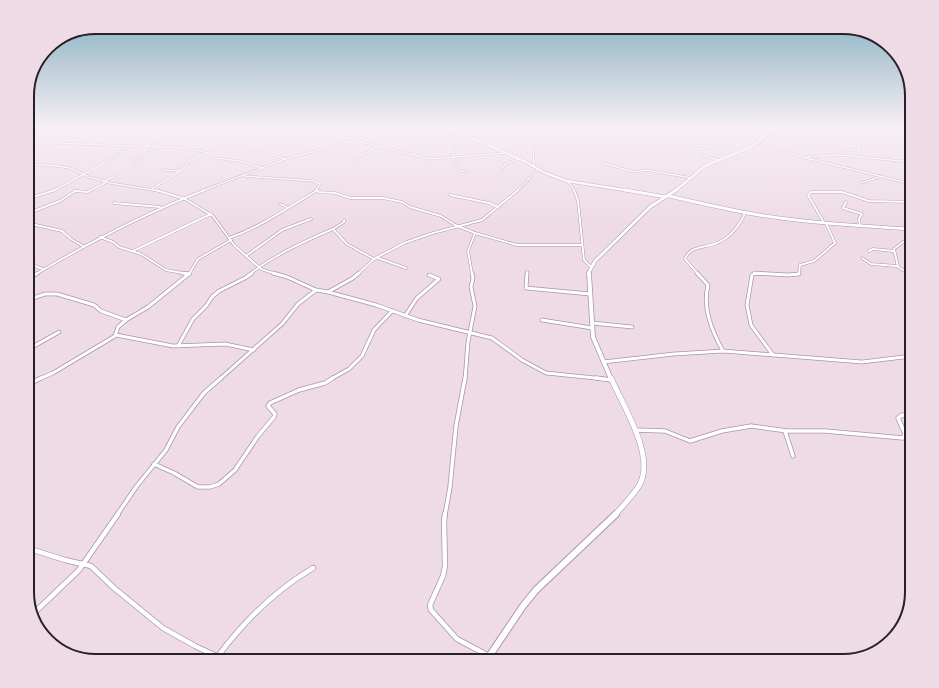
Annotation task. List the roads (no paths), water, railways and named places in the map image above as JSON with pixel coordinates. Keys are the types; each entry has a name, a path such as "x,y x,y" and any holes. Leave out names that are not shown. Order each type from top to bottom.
{"main road":[{"path":"519,159 567,181 667,196 745,213 825,223 905,229"},
{"path":"491,654 527,601 558,568 610,520 630,499 640,484 645,470 644,453 635,430 602,362 593,337 588,274 591,267 642,214 680,188 700,170 718,160"}],"street":[{"path":"34,197 54,190 111,159"},
{"path":"134,162 139,159"},
{"path":"151,189 180,171 188,162 194,159"},
{"path":"224,159 240,161 263,168"},
{"path":"34,275 83,246 162,207 286,159"},
{"path":"455,159 460,171 467,172"},
{"path":"502,170 505,164 519,159"},
{"path":"534,159 534,166"},
{"path":"812,159 905,183"},
{"path":"881,159 905,161"},
{"path":"603,163 634,172 646,170 692,178"},
{"path":"34,165 59,166 105,182 151,189 185,198 211,214 230,239 259,267 287,277 316,290 358,299 418,320 470,331 492,338 522,360 546,372 611,380"},
{"path":"328,292 353,278 376,258 413,239 482,220 523,187 534,172 539,169"},
{"path":"163,170 180,171"},
{"path":"34,211 60,201 76,191 88,192 115,175"},
{"path":"116,335 118,327 126,320 148,307 189,274 202,255 288,208 316,191 320,185 314,182 276,177 244,176"},
{"path":"861,183 879,177"},
{"path":"567,181 572,186 578,201 584,260 591,267"},
{"path":"316,191 335,193 350,198 383,198 402,202 410,207 441,216 474,233 517,245 582,245"},
{"path":"773,355 751,325 747,305 752,275 755,273 788,276 799,274 800,265 814,261 835,243 808,195 811,192 820,191 842,192 869,201 905,202"},
{"path":"450,195 489,203 498,207"},
{"path":"846,202 843,208 862,214 859,219 860,226"},
{"path":"114,203 162,207"},
{"path":"281,204 288,208"},
{"path":"723,351 710,323 706,292 708,285 685,259 687,254 695,249 721,241 736,228 745,213"},
{"path":"133,251 211,214"},
{"path":"246,256 282,230 311,219"},
{"path":"178,346 193,319 206,306 212,296 245,278 259,267 314,237 333,229 344,222 344,220"},
{"path":"34,225 62,231 70,239 83,246"},
{"path":"333,229 347,244 376,258 406,268"},
{"path":"474,233 468,251 473,278 471,287 475,306 470,331 467,369 456,426 450,486 444,521 445,566 443,576 430,605 431,610 457,639 486,654"},
{"path":"100,237 113,242 118,247 133,251 149,258 166,270 189,274"},
{"path":"897,266 894,247 905,242"},
{"path":"869,251 876,249 894,251"},
{"path":"862,258 871,264 897,266 905,270"},
{"path":"34,265 44,269"},
{"path":"527,272 526,288 590,294"},
{"path":"405,316 417,298 439,279 429,275"},
{"path":"37,610 74,577 136,487 166,450 178,428 204,393 254,350 282,324 298,304 316,290"},
{"path":"34,298 45,294 58,294 94,305 101,311 126,320"},
{"path":"154,464 177,474 195,486 207,488 221,481 240,464 259,435 273,418 275,414 269,408 268,404 299,390 325,383 348,369 362,356 374,330 392,310"},
{"path":"542,320 632,327"},
{"path":"34,347 59,332"},
{"path":"34,382 53,373 116,335 178,346 225,344 254,350"},
{"path":"602,362 674,354 723,351 862,362 905,357"},
{"path":"635,430 665,432 690,441 744,426 785,431 824,431 855,435 903,438 905,434 898,418 902,415 905,415"},
{"path":"785,431 793,456"},
{"path":"34,550 91,566 114,588 163,628 195,646 213,654"},
{"path":"219,654 234,634 265,600 295,577 313,568"}]}
